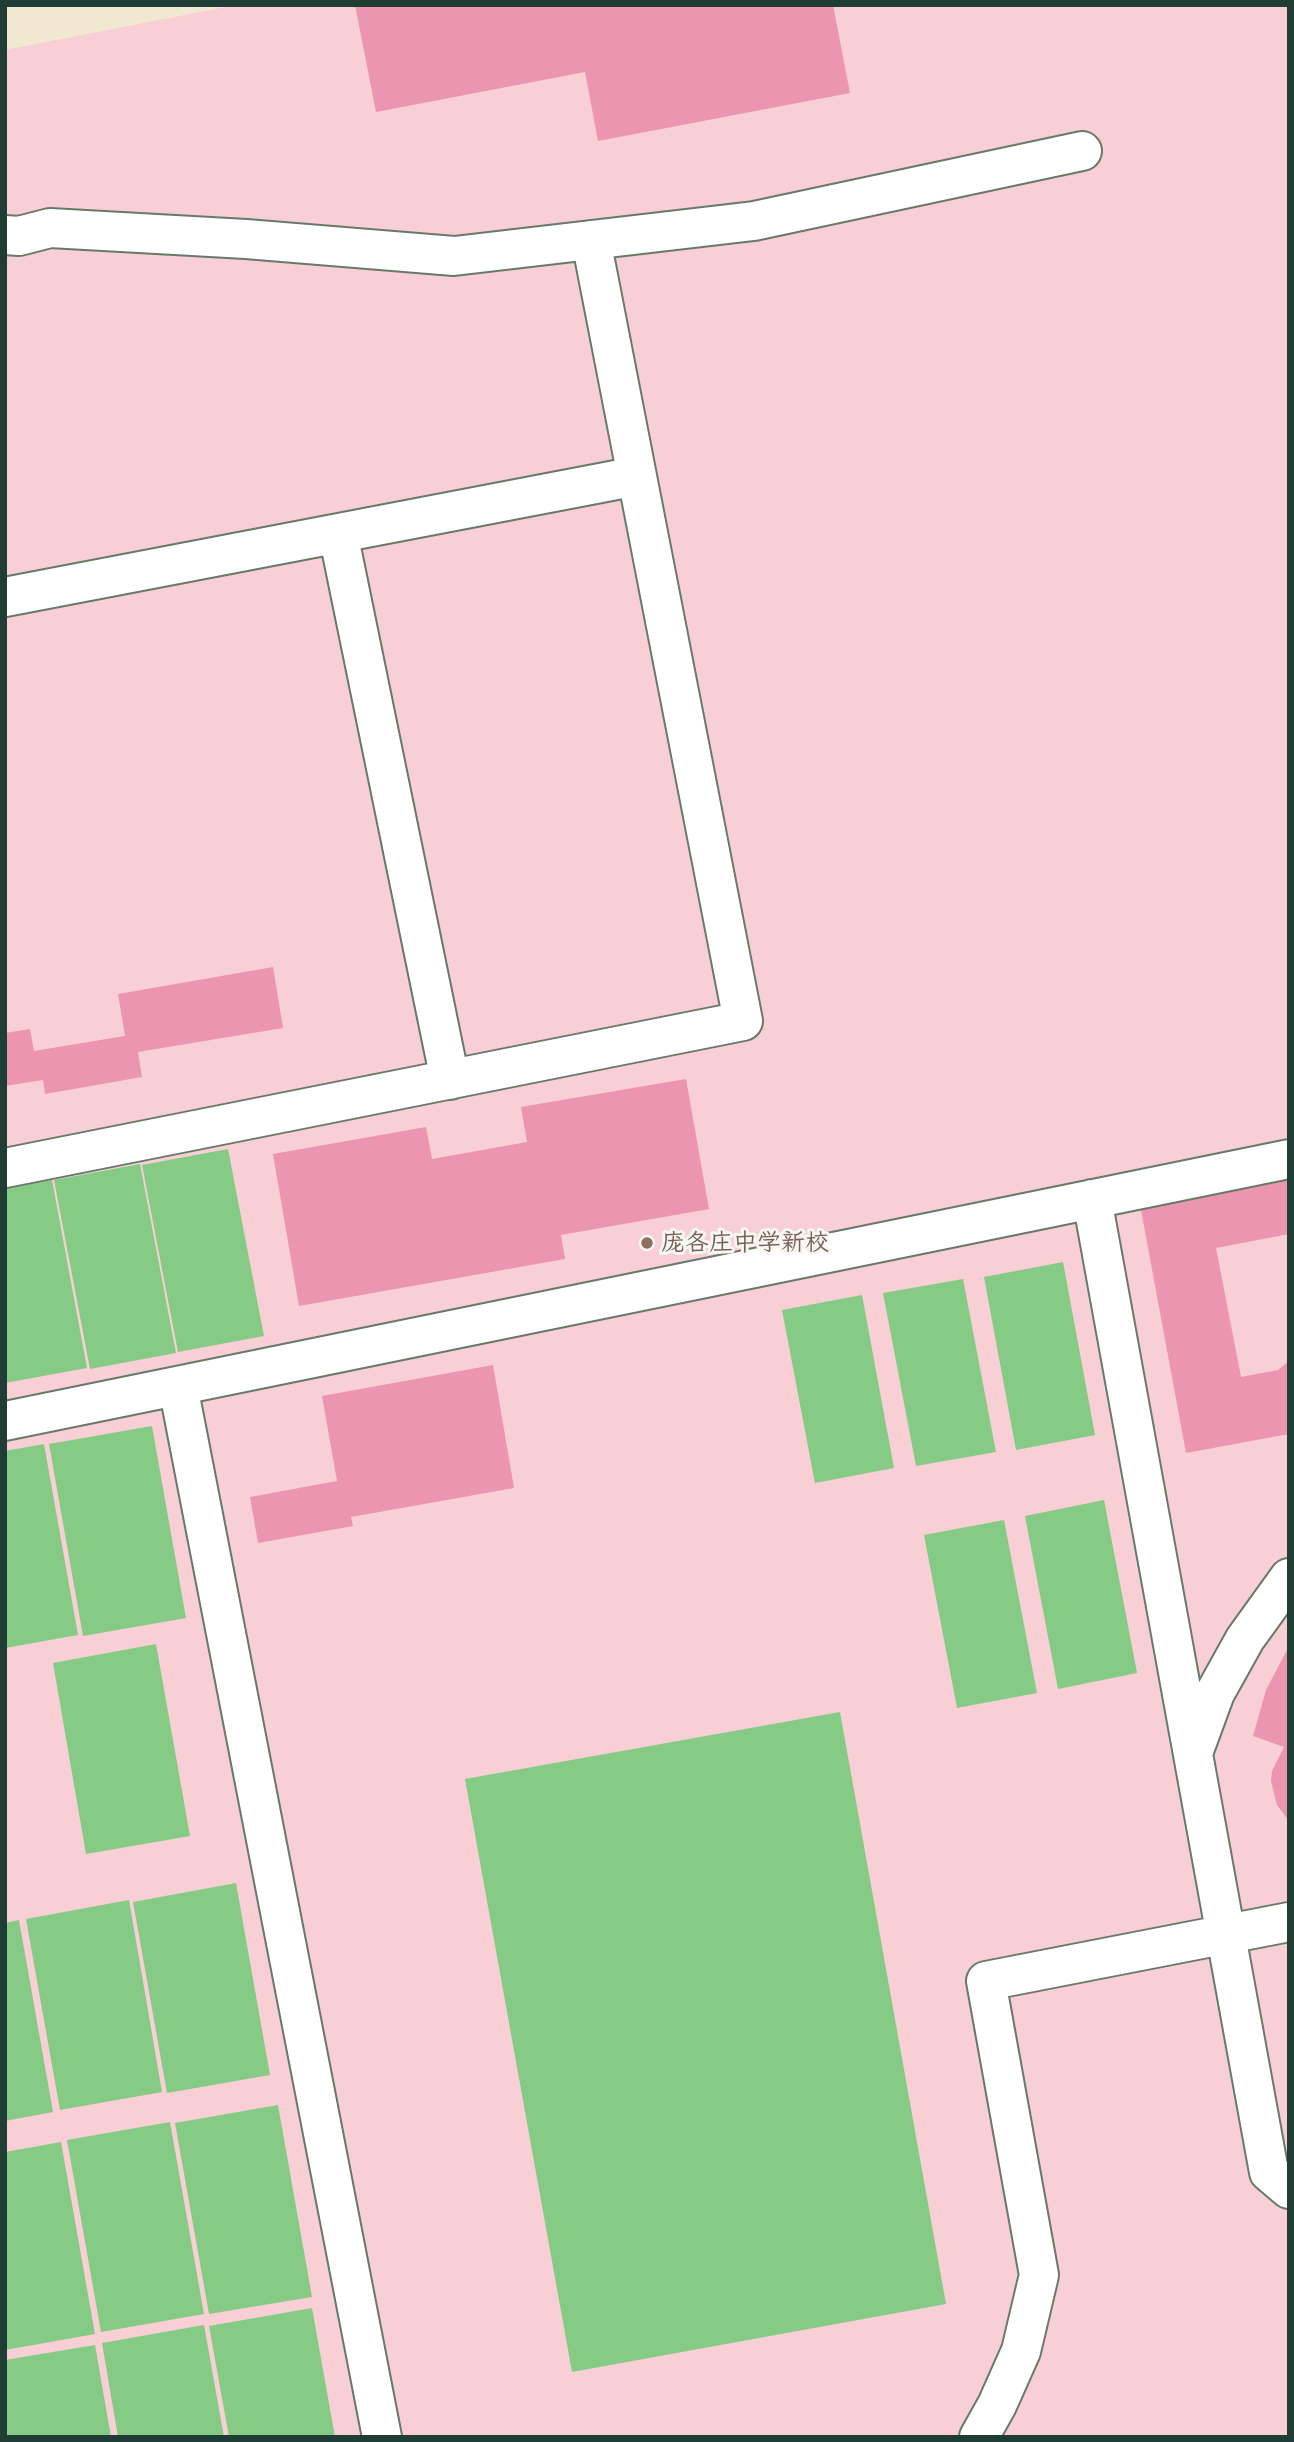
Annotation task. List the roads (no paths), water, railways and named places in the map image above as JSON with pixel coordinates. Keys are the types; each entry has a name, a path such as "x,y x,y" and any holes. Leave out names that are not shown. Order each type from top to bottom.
{"street":[{"path":"5,235 19,236 50,228 246,239 454,256 754,221 1082,151"},
{"path":"5,1168 743,1021 591,240"},
{"path":"5,597 637,476"},
{"path":"338,533 450,1080"},
{"path":"5,1421 1289,1159"},
{"path":"1092,1199 1269,2172 1289,2189"},
{"path":"178,1386 382,2437"},
{"path":"1193,1753 1221,1682 1245,1639 1289,1578"},
{"path":"979,2437 997,2405 1021,2351 1039,2276 986,1981 1289,1922"}],"place":[{"name":"庞各庄中学新校","path":"647,1243"}]}
